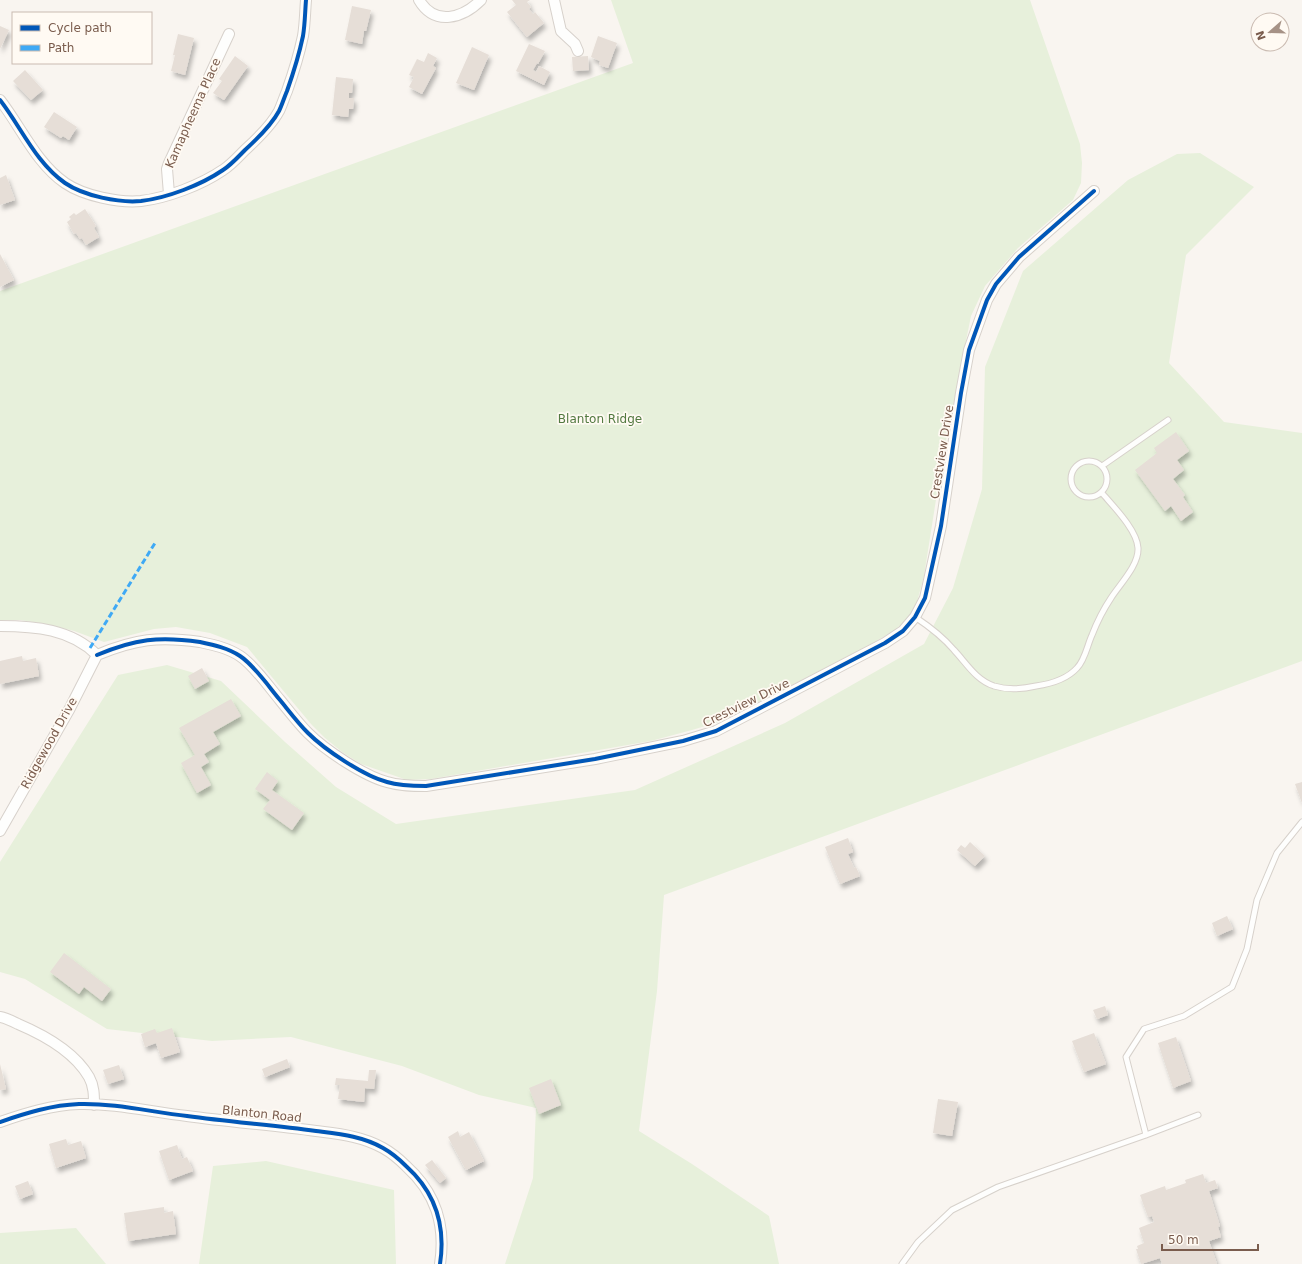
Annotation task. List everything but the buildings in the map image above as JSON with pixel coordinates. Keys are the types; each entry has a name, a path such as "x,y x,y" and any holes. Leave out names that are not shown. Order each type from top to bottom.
{"street":[{"path":"0,100 46,166 55,175 74,188 84,193 102,197 140,201 169,194 192,186 223,170 257,140 279,112 293,75 303,36 306,0"},
{"path":"418,0 433,14 442,17 449,17 463,14 481,0"},
{"path":"554,0 561,31 575,44 578,51"},
{"name":"Kamapheema Place","path":"169,194 167,173 169,163 228,34"},
{"name":"Crestview Drive","path":"97,655 131,642 161,638 212,644 225,648 241,656 259,674 309,733 340,758 370,777 387,783 406,786 426,786 595,759 683,742 716,731 885,643 903,631 915,617 925,598 941,526 961,393 970,350 987,300 996,284 1019,257 1094,191"},
{"path":"0,626 40,628 61,632 79,640 97,655"},
{"name":"Ridgewood Drive","path":"0,831 69,710 97,655"},
{"path":"0,1017 52,1041 73,1057 83,1068 89,1078 93,1088 94,1105"},
{"name":"Blanton Road","path":"0,1122 24,1114 57,1106 80,1104 304,1129 354,1136 370,1141 394,1155 411,1170 431,1196 437,1209 440,1221 442,1242 440,1264"}],"lane":[{"path":"1102,466 1168,420"},
{"path":"1091,461 1102,466 1108,477 1102,493 1091,498 1080,495 1075,491 1071,480 1075,468 1080,464 1091,461"},
{"path":"915,617 940,636 979,678 995,687 1027,688 1050,683 1071,674 1078,668 1099,618 1136,560 1138,548 1135,536 1102,493"},
{"path":"1146,1135 1126,1057 1144,1029 1184,1016 1232,987 1247,949 1257,900 1277,853 1302,822"},
{"path":"902,1264 918,1242 952,1210 998,1187 1146,1135 1198,1115"}],"green space":[{"name":"Blanton Ridge","path":"611,0 1030,0 1080,144 1082,163 1081,183 1073,200 1018,248 985,286 971,316 943,455 924,576 917,602 909,617 895,630 873,643 722,721 651,741 431,779 407,780 361,764 342,752 325,738 311,724 247,647 210,633 176,627 154,629 104,642 74,631 46,624 20,620 0,620 0,291 633,63"},
{"path":"1200,153 1254,187 1186,255 1169,363 1224,422 1302,433 1302,661 664,895 657,991 639,1131 692,1164 769,1216 779,1264 505,1264 533,1178 536,1108 479,1095 402,1066 291,1037 212,1041 107,1029 25,979 0,972 0,862 118,675 167,665 221,681 285,742 336,787 396,824 635,790 785,723 924,644 953,588 982,489 985,367 1023,271 1128,180 1177,154"},
{"path":"266,1161 394,1190 396,1264 199,1264 213,1166"},
{"path":"76,1228 106,1264 0,1264 0,1233"}],"marked path":[{"path":"90,648 155,543"}],"cycle path":[{"path":"0,100 37,155 55,175 73,188 102,198 123,201 141,201 173,194 205,181 226,168 259,137 276,116 287,91 300,50 304,32 306,0"},
{"path":"97,655 123,645 159,639 200,642 231,651 251,665 315,740 345,762 367,774 387,782 402,785 426,786 595,759 683,741 716,731 885,643 903,631 915,617 925,598 941,526 969,350 987,300 996,284 1019,257 1094,191"},
{"path":"0,1122 49,1108 79,1104 92,1104 120,1106 203,1118 333,1133 367,1141 383,1148 395,1156 425,1187 432,1199 440,1223 440,1264"}]}
